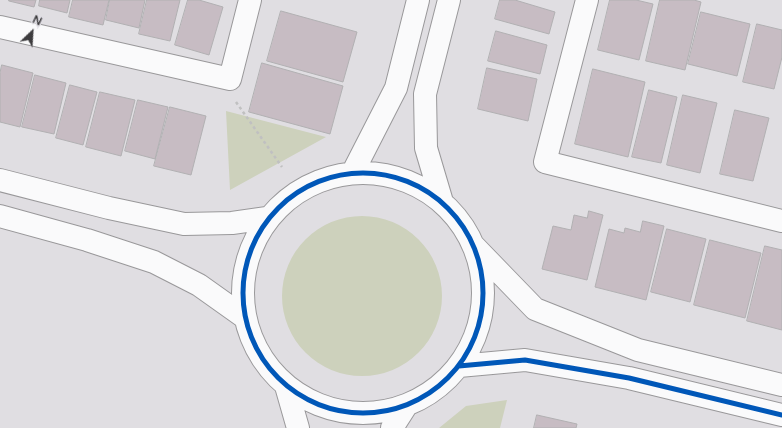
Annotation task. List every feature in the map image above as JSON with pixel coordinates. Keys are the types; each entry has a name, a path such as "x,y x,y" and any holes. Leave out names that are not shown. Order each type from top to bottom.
{"street":[{"path":"0,27 230,79 250,0"},
{"path":"353,172 396,88 418,0"},
{"path":"442,202 426,148 425,94 449,0"},
{"path":"587,0 545,162 782,221"},
{"path":"474,245 484,286 482,313 477,334 459,366 442,384 406,406 372,413 331,409 303,398 277,378 262,360 253,344 244,317 242,279 249,250 267,218 279,205 294,193 309,184 353,172 384,174 403,179 425,190 442,202 453,212 464,227 474,245 535,309 638,350 782,385"},
{"path":"0,180 109,208 184,224 232,223 267,218"},
{"path":"0,216 87,240 154,262 199,285 244,317"},
{"path":"459,366 525,360 629,378 782,415"},
{"path":"286,386 298,428"},
{"path":"392,428 406,406"}],"path":[{"path":"219,76 282,167"}],"green space":[{"path":"226,111 326,137 230,190"},
{"path":"362,216 393,222 413,234 424,245 436,265 442,296 436,327 424,347 413,358 393,370 362,376 331,370 311,358 300,347 288,327 282,296 288,265 300,245 311,234 331,222"},
{"path":"507,400 500,428 439,428 466,406"}],"building":[{"path":"9,0 36,0 34,7"},
{"path":"40,0 70,0 67,13 39,6"},
{"path":"73,0 109,0 103,25 69,17"},
{"path":"110,0 145,0 139,28 106,20"},
{"path":"147,0 180,0 170,41 139,34"},
{"path":"188,0 199,0 223,7 209,55 175,45"},
{"path":"500,0 515,0 555,12 549,34 495,19"},
{"path":"610,0 636,0 653,4 639,60 598,50"},
{"path":"660,0 694,0 701,2 685,70 646,61"},
{"path":"281,11 357,32 343,82 267,61"},
{"path":"701,12 750,24 737,76 688,64"},
{"path":"757,24 782,30 782,57 774,89 743,82"},
{"path":"496,31 547,45 540,74 488,61"},
{"path":"262,63 343,86 330,134 249,112"},
{"path":"2,65 33,73 20,127 0,122 0,73"},
{"path":"487,68 537,79 528,121 478,109"},
{"path":"593,69 645,82 628,157 575,144"},
{"path":"35,75 66,83 54,134 22,127"},
{"path":"70,85 97,92 83,145 56,138"},
{"path":"649,90 677,97 661,163 632,157"},
{"path":"100,92 135,100 121,156 86,147"},
{"path":"683,95 717,103 700,173 667,165"},
{"path":"138,100 168,107 155,159 125,151"},
{"path":"170,107 206,116 191,175 154,166"},
{"path":"735,110 769,118 753,181 720,174"},
{"path":"589,211 603,215 587,280 542,269 553,226 571,230 574,215 587,218"},
{"path":"643,221 664,226 646,300 595,287 609,229 624,233 625,228 640,232"},
{"path":"667,229 706,239 690,302 651,292"},
{"path":"710,240 761,253 745,318 694,305"},
{"path":"765,246 782,250 782,330 747,321"},
{"path":"537,415 577,424 576,428 534,428"}],"cycle path":[{"path":"351,173 375,173 398,178 420,187 448,208 463,226 474,247 481,270 483,293 481,316 474,339 463,360 448,378 420,399 398,408 375,413 351,413 328,408 306,399 287,386 270,369 257,350 248,328 243,305 243,281 248,258 257,236 270,217 287,200 306,187 328,178 351,173"},
{"path":"459,366 525,360 629,378 782,415"}]}
